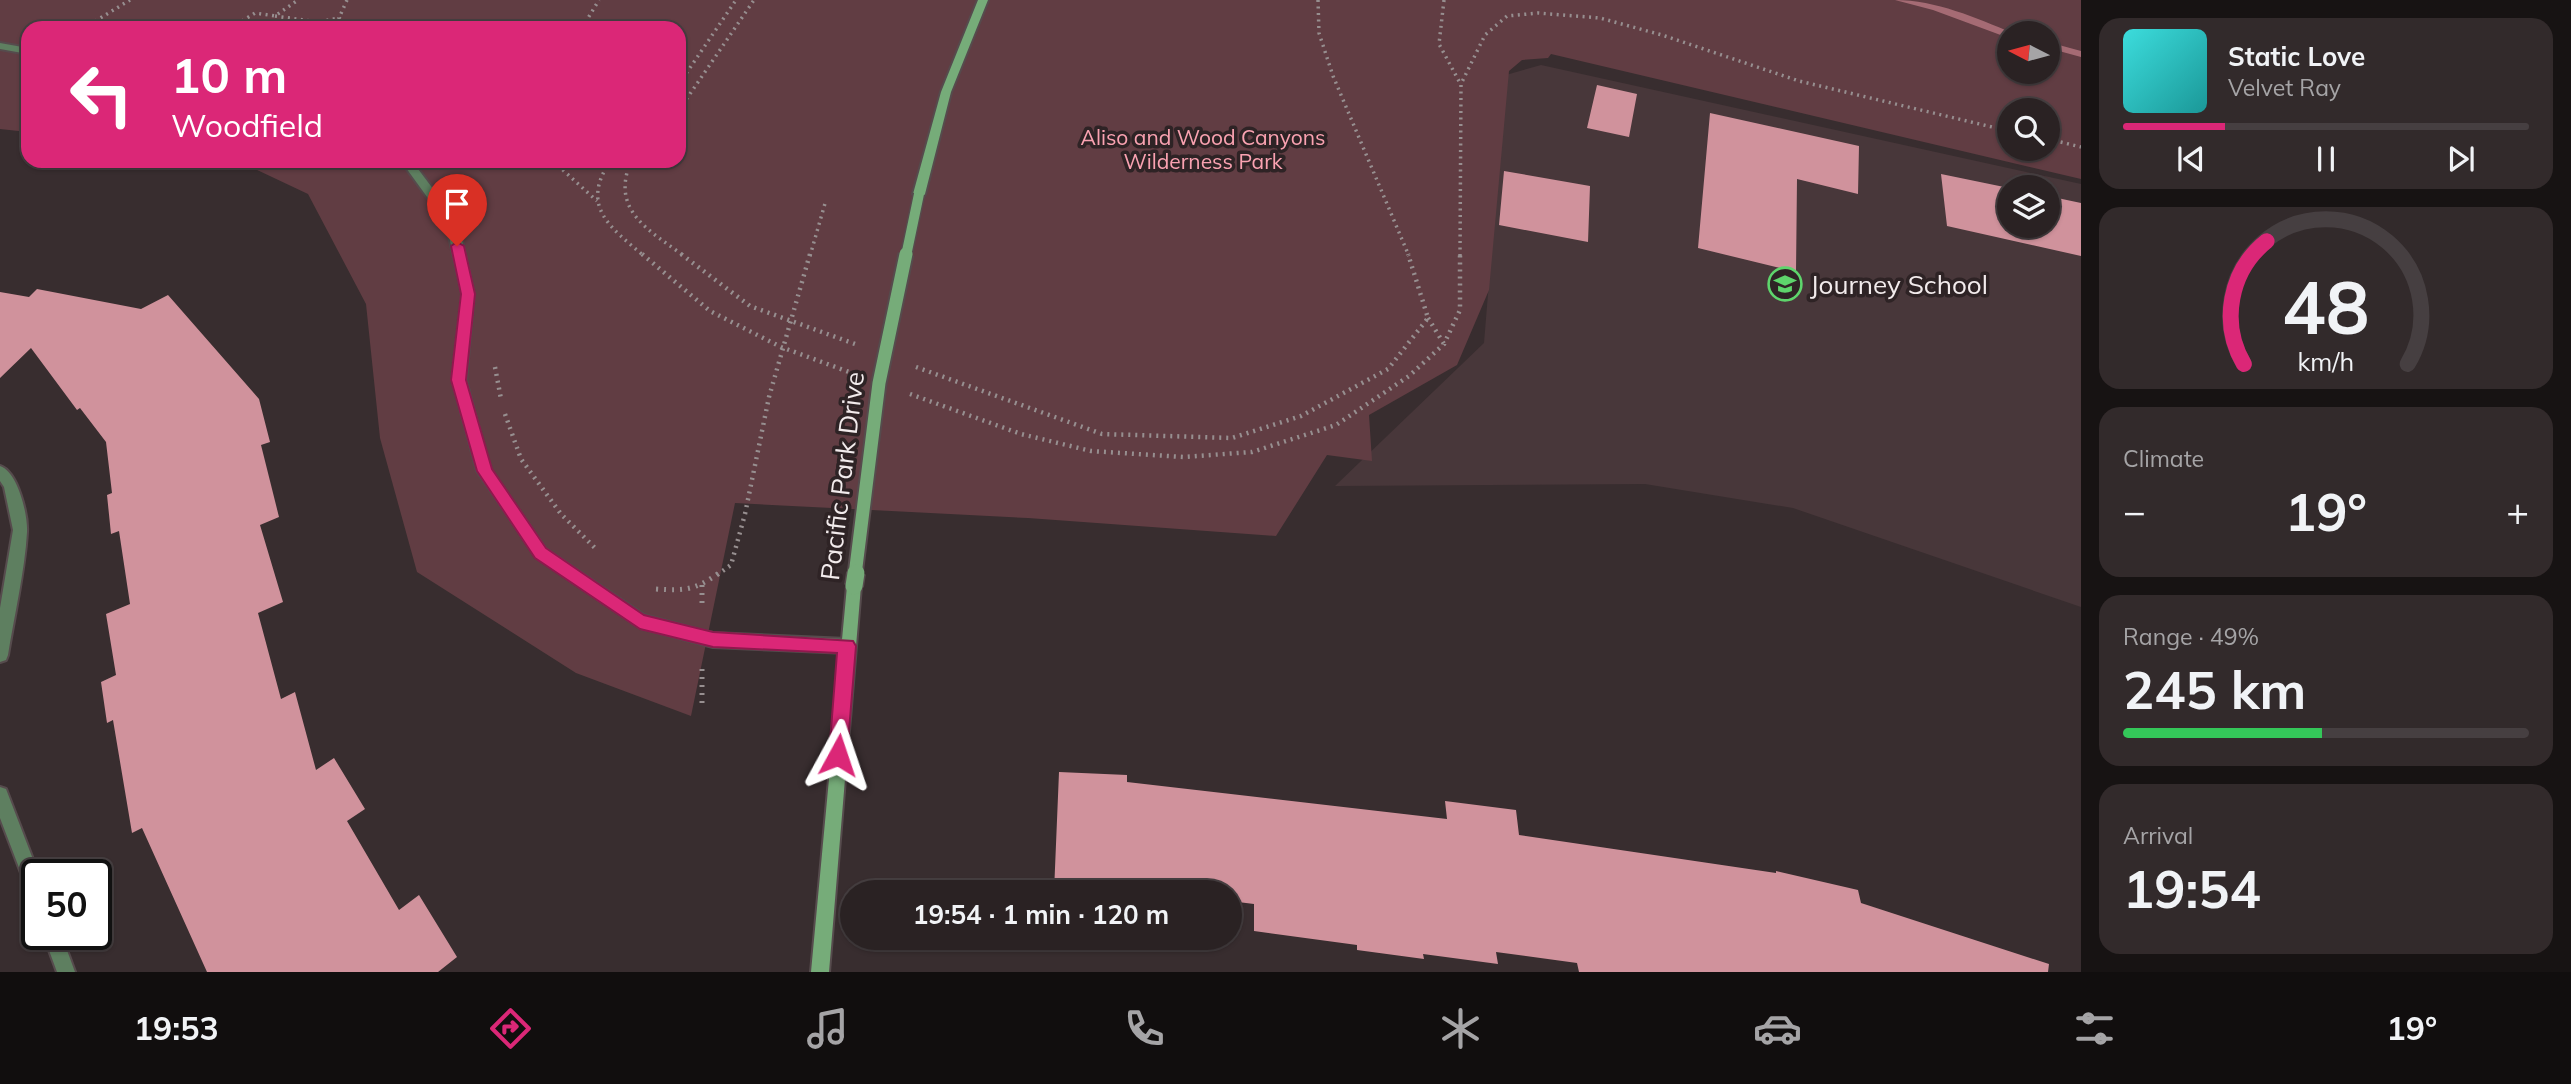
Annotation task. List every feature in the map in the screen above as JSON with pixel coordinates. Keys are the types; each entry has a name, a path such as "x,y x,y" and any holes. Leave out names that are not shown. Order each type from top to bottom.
{"main road":[{"name":"Pacific Park Drive","path":"820,972 847,646 879,383 919,194 946,92 983,0"}],"street":[{"path":"0,46 21,50"},
{"path":"411,168 452,222 468,294 459,380 484,471 541,553 640,621 713,640 847,646"},
{"path":"0,471 11,485 20,530 2,618 0,655"},
{"path":"0,795 24,859"},
{"path":"58,950 66,972"}],"path":[{"path":"96,21 130,0"},
{"path":"275,16 298,0"},
{"path":"339,18 347,0"},
{"path":"586,21 599,0"},
{"path":"686,73 736,0"},
{"path":"686,100 754,0"},
{"path":"1318,0 1319,33 1333,76 1412,263 1428,318 1444,344"},
{"path":"1444,0 1439,44 1461,84"},
{"path":"907,393 1021,434 1091,451 1183,457 1252,452 1336,425 1409,376 1444,344 1460,310 1461,84 1474,50 1504,16 1542,7"},
{"path":"1587,10 1620,17 1752,67 1831,90 1997,128"},
{"path":"242,21 255,13 311,21"},
{"path":"323,21 339,18"},
{"path":"339,18 343,21"},
{"path":"2060,142 2081,147"},
{"path":"562,168 597,201"},
{"path":"605,168 599,178 597,201 612,229 710,311 781,347 857,374"},
{"path":"628,168 623,180 628,205 640,224 750,306 867,349"},
{"path":"653,589 685,591 702,585 732,565 769,397 826,200"},
{"path":"906,363 1102,434 1232,438 1301,416 1388,369 1428,318"},
{"path":"494,361 503,408 521,458 561,514 598,551"}],"shaded area":[{"name":"Journey School","path":"1541,65 2040,175 1997,175 1997,238 2060,238 2060,179 2081,184 2081,607 1793,508 1645,484 1335,486 1484,343 1506,75"}],"green space":[{"name":"Aliso and Wood Canyons Wilderness Park","path":"0,0 2081,0 2081,179 2005,161 2060,161 2060,98 1997,98 1997,159 1551,54 1548,58 1522,60 1509,71 1489,290 1457,365 1369,415 1372,461 1327,455 1276,536 1028,518 735,503 691,716 576,673 417,572 380,438 366,304 308,194 253,168 686,168 686,21 21,21 21,131 0,129"}],"building":[{"path":"1597,85 1637,94 1629,137 1587,128"},
{"path":"1710,113 1859,146 1858,194 1797,179 1796,272 1698,248"},
{"path":"1504,171 1590,186 1588,242 1499,225"},
{"path":"1941,174 1997,186 1997,237 1947,226"},
{"path":"2060,199 2081,203 2081,256 2001,238 2060,238"},
{"path":"37,289 141,309 168,295 259,399 270,442 261,445 279,517 260,525 283,602 258,613 281,699 295,692 316,770 334,758 365,809 347,821 399,910 419,895 457,957 438,972 207,972 142,828 132,833 113,720 107,723 101,682 116,675 106,614 130,604 119,531 111,534 107,495 112,493 106,442 80,408 77,410 31,348 0,378 0,292 29,297"},
{"path":"1059,772 1127,775 1127,782 1447,819 1445,801 1516,810 1519,835 1776,871 1858,890 1861,903 2049,964 2048,972 1579,972 1577,963 1496,952 1498,964 1423,954 1424,959 1357,950 1357,945 1254,931 1254,904 1242,902 1242,880 1054,880"}],"waterway":[{"path":"1900,0 1936,8 1997,31"},
{"path":"2060,48 2081,54"}],"place":[{"name":"Journey School","path":"1785,284"}],"route":[{"path":"457,246 468,294 459,380 484,471 541,553 640,621 713,640 847,646 838,755"}]}
